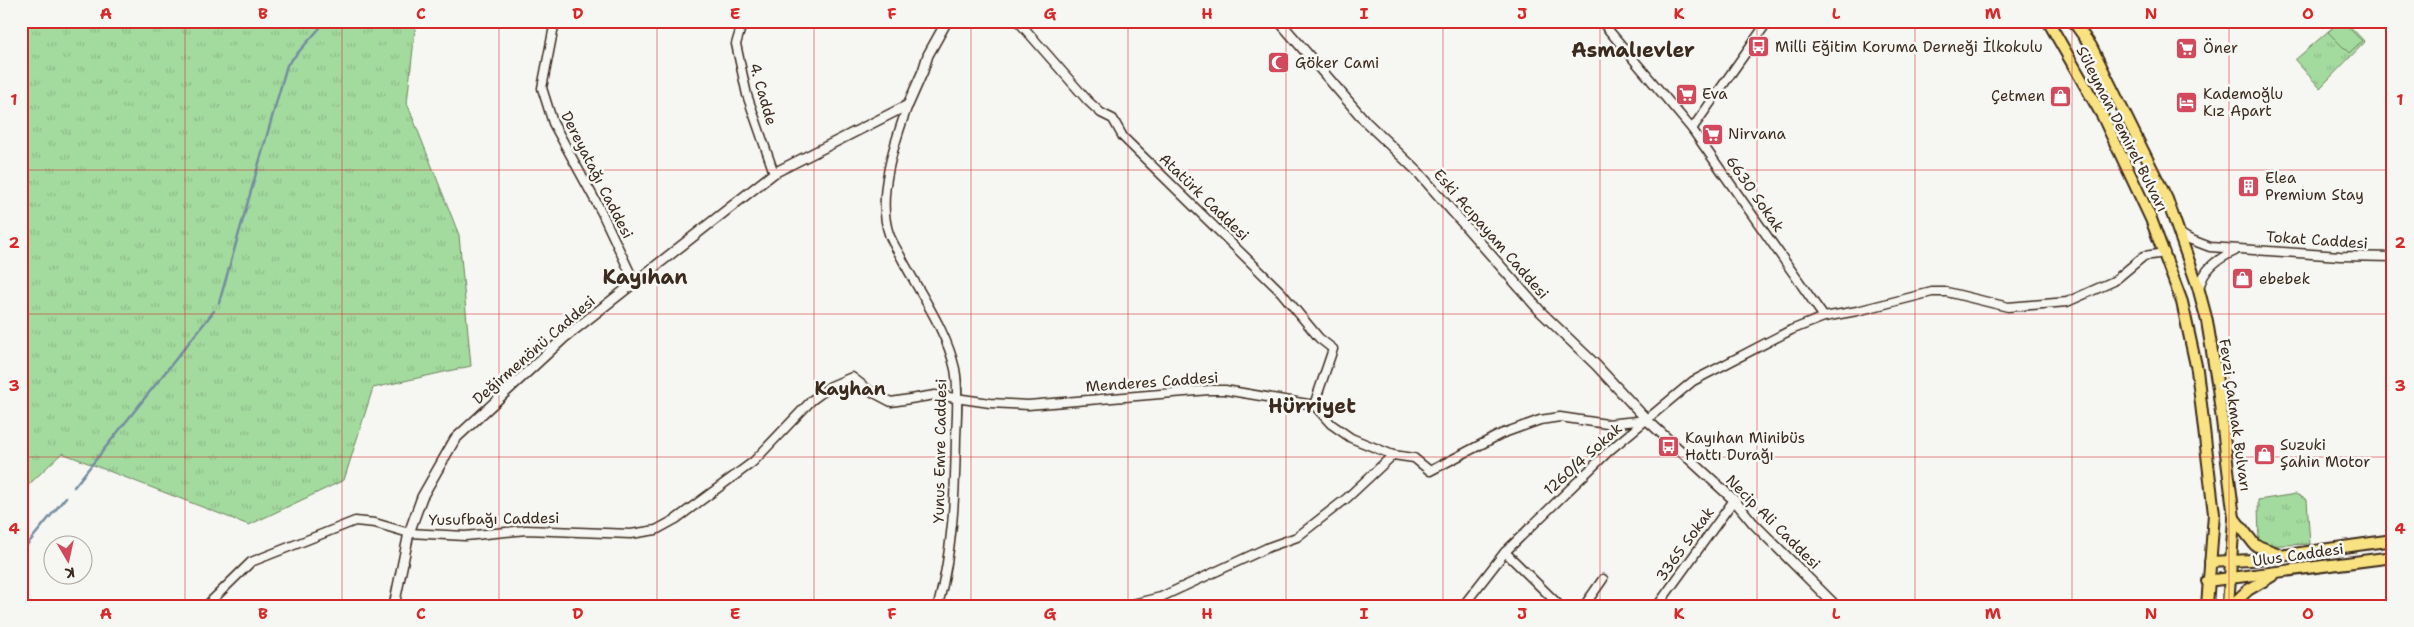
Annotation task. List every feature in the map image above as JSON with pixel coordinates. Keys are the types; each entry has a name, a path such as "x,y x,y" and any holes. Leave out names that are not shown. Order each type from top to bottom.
{"main road":[{"path":"908,105 928,55 946,21"},
{"name":"Eski Acıpayam Caddesi","path":"1279,21 1366,122 1398,151 1541,312 1596,365 1646,420 1688,459"},
{"name":"Süleyman Demirel Bulvarı","path":"2048,21 2103,118 2165,253"},
{"name":"Süleyman Demirel Bulvarı","path":"2073,21 2091,46 2150,164 2167,199 2179,233"},
{"name":"Değirmenönü Caddesi","path":"394,606 409,533 422,497 455,439 564,338 774,172 908,105"},
{"name":"Fevzi Çakmak Bulvarı","path":"2179,233 2207,321 2218,388 2234,518 2230,606"},
{"name":"Fevzi Çakmak Bulvarı","path":"2165,253 2182,302 2197,370 2214,514 2206,606"},
{"name":"Necip Ali Caddesi","path":"1688,459 1734,500 1753,523 1836,606"},
{"path":"2234,518 2255,545 2282,554"},
{"name":"Ulus Caddesi","path":"2210,562 2232,562 2393,540"},
{"name":"Ulus Caddesi","path":"2207,581 2231,580 2393,557"},
{"path":"2230,606 2248,590 2282,572"}],"street":[{"name":"Dereyatağı Caddesi","path":"555,21 542,88 553,123 601,211 634,281"},
{"name":"4. Cadde","path":"743,21 736,44 747,95 774,172"},
{"name":"Atatürk Caddesi","path":"1018,21 1088,101 1101,113 1113,119 1123,137 1280,292 1319,338 1333,349 1314,404"},
{"name":"6630 Sokak","path":"1602,21 1692,130 1824,317"},
{"path":"1692,130 1768,21"},
{"name":"Yunus Emre Caddesi","path":"908,105 895,142 887,173 885,216 889,234 937,321 955,370 954,527 946,575 938,606"},
{"name":"Tokat Caddesi","path":"2179,233 2205,246 2348,257 2393,257"},
{"path":"2198,290 2201,279 2207,269 2217,260 2239,249"},
{"name":"1260/4 Sokak","path":"1463,606 1505,552 1610,450 1693,381 1791,330 1824,317 1857,311 1909,296 1932,292 1947,292 2008,306 2067,302 2114,281 2144,256 2165,253"},
{"name":"Yusufbağı Caddesi","path":"206,606 251,562 355,521 375,523 409,533 465,536 526,530 631,534 656,530 676,519 753,462 812,400 831,386 852,378 870,391 891,402 935,395 956,398"},
{"name":"Menderes Caddesi","path":"956,398 1028,405 1146,394 1225,390 1314,404"},
{"path":"1314,404 1332,424 1351,438 1393,455 1414,458 1430,471 1501,434 1540,420 1560,417 1607,424 1646,420"},
{"path":"1633,422 1640,412"},
{"path":"1124,606 1161,597 1269,547 1298,537 1347,498 1393,455"},
{"name":"3365 Sokak","path":"1658,604 1734,500"},
{"path":"1505,552 1560,606"},
{"path":"1584,606 1604,579"}],"green space":[{"path":"21,21 416,21 407,103 459,235 471,366 373,388 344,480 249,525 62,453 21,492"},
{"path":"2340,21 2345,21 2365,42 2320,88 2295,60"},
{"path":"2340,21 2362,41 2349,53 2328,32"},
{"path":"2296,494 2307,500 2310,544 2259,546 2258,500"}],"waterway":[{"path":"219,303 287,65 326,21"},
{"path":"74,487 214,311"},
{"path":"21,552 66,497"}],"place":[{"name":"Milli Eğitim Koruma Derneği İlkokulu","path":"1759,47"},
{"name":"Öner","path":"2187,48"},
{"name":"Göker Cami","path":"1279,63"},
{"name":"Eva","path":"1686,94"},
{"name":"Çetmen","path":"2061,96"},
{"name":"Kademoğlu Kız Apart","path":"2187,103"},
{"name":"Nirvana","path":"1712,134"},
{"name":"Elea Premium Stay","path":"2249,187"},
{"name":"ebebek","path":"2243,279"},
{"name":"Kayıhan Minibüs Hattı Durağı","path":"1669,447"},
{"name":"Suzuki Şahin Motor","path":"2264,454"}],"district":[{"name":"Asmalıevler","path":"1633,50"},
{"name":"Kayıhan","path":"645,277"},
{"name":"Kayhan","path":"850,389"},
{"name":"Hürriyet","path":"1312,406"}]}
